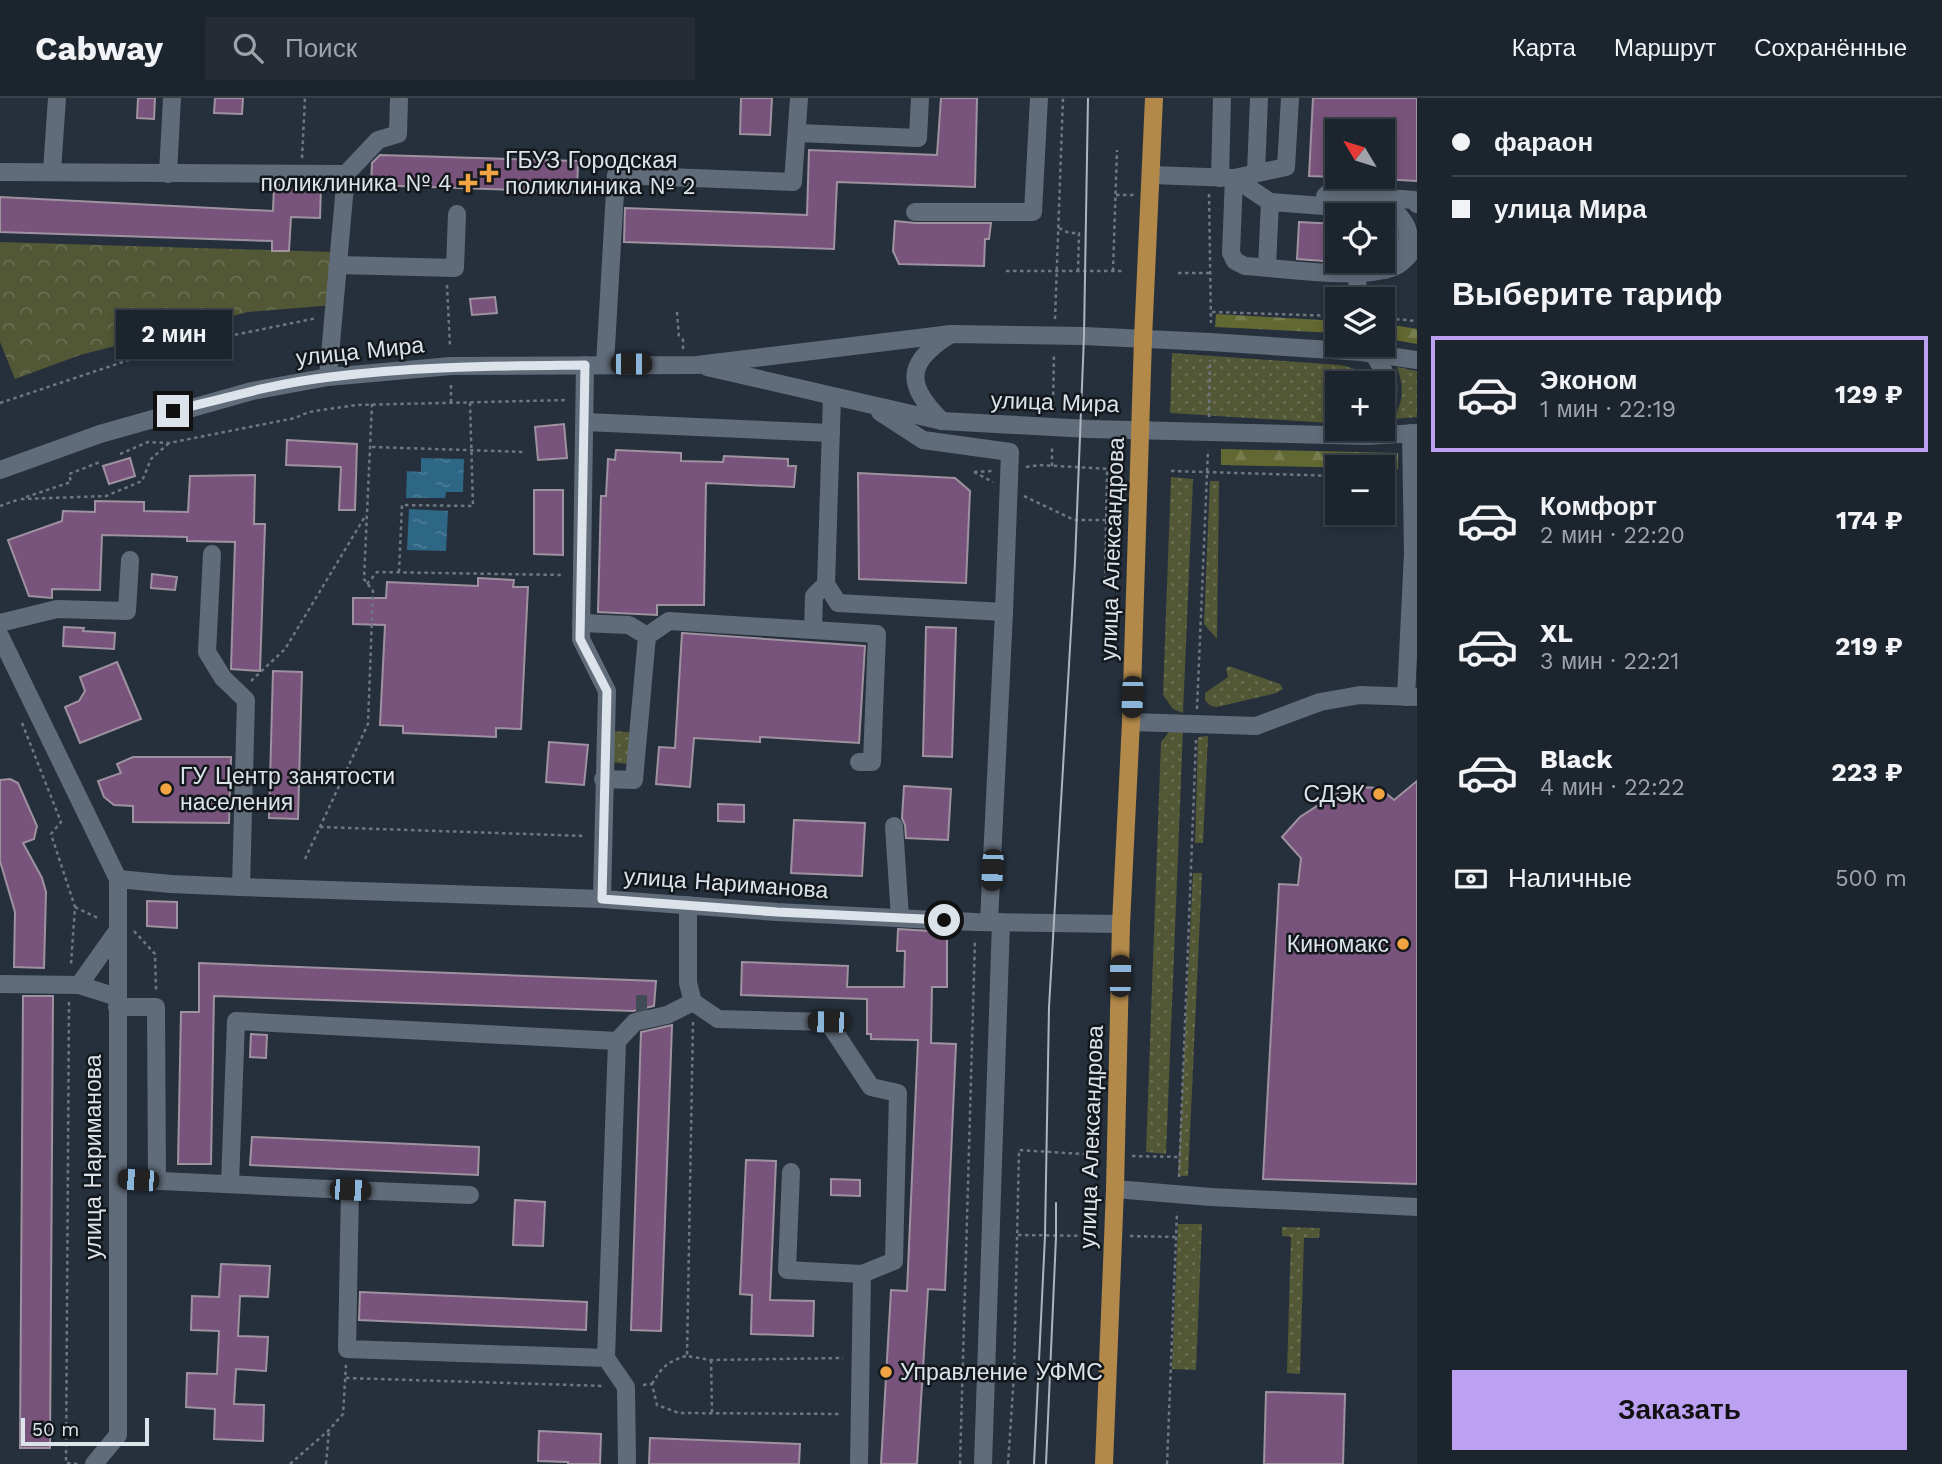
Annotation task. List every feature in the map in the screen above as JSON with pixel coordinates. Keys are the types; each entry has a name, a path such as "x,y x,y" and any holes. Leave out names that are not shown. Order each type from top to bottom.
{"main road":[{"name":"улица Александрова","path":"1104,1464 1115,1189 1121,924 1154,98"}],"street":[{"path":"52,171 57,98"},
{"path":"168,174 172,98"},
{"path":"328,377 346,174 378,140 398,134 399,98"},
{"path":"605,364 616,175 793,182 799,98"},
{"path":"798,133 918,138 920,98"},
{"path":"915,212 1033,212 1039,98"},
{"path":"1222,98 1221,178 1231,253 1235,261 1245,266 1325,271"},
{"path":"1256,173 1259,98"},
{"path":"1152,175 1221,178 1286,167 1290,98"},
{"path":"0,172 346,174"},
{"path":"1221,178 1270,202 1325,206"},
{"path":"1314,204 1328,194 1414,200 1417,204"},
{"path":"1267,267 1270,202"},
{"path":"339,265 455,268 457,214"},
{"path":"1395,264 1417,246"},
{"path":"1357,273 1358,287"},
{"path":"942,421 917,393 915,379 921,358 935,344 951,334"},
{"name":"улица Мира","path":"0,470 173,411 252,390 328,377 451,366 697,365 951,334 1083,335 1325,348"},
{"name":"улица Мира","path":"1395,356 1417,360"},
{"path":"1371,357 1383,371"},
{"path":"585,365 580,639 607,691 602,899"},
{"name":"улица Мира","path":"697,365 942,421 1140,430 1325,432"},
{"path":"832,397 825,584 838,603 1004,612"},
{"path":"871,406 923,440 1010,452 988,922 983,1464"},
{"path":"585,422 831,433"},
{"name":"улица Мира","path":"1395,433 1414,433"},
{"path":"1131,722 1256,726 1320,702 1360,695 1412,697 1414,433"},
{"path":"212,554 207,652 223,678 246,700 241,887"},
{"path":"0,623 57,609 127,611 130,560"},
{"path":"813,630 814,596 825,584"},
{"path":"603,779 634,780 648,636 669,621 877,634 872,762 859,762"},
{"path":"581,623 629,625 648,636"},
{"name":"улица Нариманова","path":"0,636 118,878 118,1435 94,1464"},
{"path":"894,826 900,918"},
{"name":"улица Нариманова","path":"118,878 171,884 602,899 900,918 1121,924"},
{"path":"688,905 688,983 693,1002 718,1019 828,1022 871,1087 898,1093 894,1261 862,1274 787,1270 791,1172"},
{"path":"74,985 118,929"},
{"path":"0,984 74,985 117,1002 156,1007 157,1181"},
{"path":"627,1464 626,1387 606,1358 617,1041 635,1022 667,1015 693,1002"},
{"path":"230,1184 236,1021 617,1041"},
{"path":"119,1179 470,1195"},
{"path":"1115,1189 1211,1198 1417,1207"},
{"path":"350,1190 347,1349 606,1358"},
{"path":"859,1464 862,1274"}],"path":[{"path":"301,174 306,98"},
{"path":"1055,322 1063,98"},
{"path":"1114,271 1117,150"},
{"path":"1211,327 1212,273 1221,178"},
{"path":"1058,227 1069,233 1079,233 1078,271"},
{"path":"445,268 450,346"},
{"path":"1006,271 1122,271"},
{"path":"1178,272 1212,273"},
{"path":"677,312 679,338"},
{"path":"1212,312 1325,316"},
{"path":"0,403 156,351 335,315"},
{"path":"1395,319 1417,321"},
{"path":"1053,413 1054,348"},
{"path":"1209,417 1210,354"},
{"path":"451,380 451,402"},
{"path":"120,454 148,442 169,443 295,418 309,412 372,404 585,400"},
{"path":"399,572 401,505 473,506 470,402"},
{"path":"304,859 368,724 373,591 363,579 372,404"},
{"path":"1052,439 1052,466"},
{"path":"21,499 106,495 142,481 151,459 169,443"},
{"path":"1167,1464 1208,444"},
{"path":"370,447 526,452"},
{"path":"0,506 71,482 69,474 100,462"},
{"path":"1105,580 1109,469 1039,465 974,472 1074,520 1106,520"},
{"path":"1171,471 1325,476"},
{"path":"238,693 285,649 367,514"},
{"path":"367,584 377,572 582,575"},
{"path":"18,715 61,822 51,834 75,907 66,1463 79,1464"},
{"path":"320,827 603,837"},
{"path":"960,1464 988,922"},
{"path":"687,1356 693,1002"},
{"path":"1009,1464 1014,1375 1019,1150"},
{"path":"289,1464 329,1430 343,1414 347,1349"},
{"path":"859,1414 680,1413 657,1405 652,1384 660,1369 687,1356 711,1360 860,1358"},
{"path":"711,1360 712,1412"},
{"path":"346,1378 626,1387 652,1384"},
{"path":"326,1464 329,1430"}],"green space":[{"path":"0,242 335,252 334,305 248,312 80,355 15,379 0,342"},
{"path":"1216,314 1325,320 1325,332 1215,327"},
{"path":"1395,325 1417,329 1417,344 1395,340"},
{"path":"1172,353 1340,365 1358,371 1325,371 1325,423 1170,413"},
{"path":"1397,367 1417,371 1417,417 1395,419 1402,394"},
{"path":"1221,449 1398,453 1398,469 1395,469 1395,455 1325,455 1325,467 1221,465"},
{"path":"1171,477 1193,479 1183,713 1173,709 1163,695"},
{"path":"1210,481 1219,481 1217,639 1204,624"},
{"path":"1229,666 1280,684 1283,689 1217,707 1211,706 1205,700 1205,693 1228,677 1226,669"},
{"path":"1183,730 1166,1154 1146,1152 1161,742 1169,732"},
{"path":"612,731 629,732 633,736 628,764 611,762"},
{"path":"1208,736 1203,843 1195,843 1198,737"},
{"path":"1193,873 1202,873 1188,1176 1178,1176"},
{"path":"1178,1224 1202,1224 1196,1370 1172,1369"},
{"path":"1282,1227 1320,1228 1319,1238 1304,1238 1300,1374 1287,1373 1291,1237 1282,1236"}],"water":[{"path":"421,458 464,459 463,492 446,492 445,498 406,498 407,471 421,472"},
{"path":"409,509 448,511 446,551 407,550"}],"building":[{"path":"138,98 155,98 154,119 137,118"},
{"path":"215,98 243,98 242,114 214,113"},
{"path":"741,98 772,98 770,135 740,134"},
{"path":"941,98 977,98 975,187 837,182 834,249 624,242 625,208 807,215 809,150 937,155"},
{"path":"1313,98 1417,98 1417,181 1395,180 1395,119 1325,119 1325,177 1309,176"},
{"path":"380,155 578,161 577,192 371,185 372,163"},
{"path":"274,185 321,185 320,218 291,217 289,251 272,251 272,241 0,232 0,197 273,211"},
{"path":"895,221 991,223 989,239 985,239 984,266 899,264 893,251"},
{"path":"1299,222 1325,223 1325,261 1297,259"},
{"path":"495,297 497,313 472,315 470,299"},
{"path":"564,424 567,458 538,460 535,427"},
{"path":"287,440 357,444 355,510 339,510 341,467 286,465"},
{"path":"616,450 681,453 681,461 723,462 724,456 788,459 788,466 796,466 794,487 706,483 704,605 657,605 657,615 598,612 601,496 606,496 608,459 615,460"},
{"path":"130,458 135,476 109,484 103,466"},
{"path":"858,473 955,478 970,491 966,583 859,579"},
{"path":"255,475 254,524 265,524 260,671 231,669 235,542 187,541 187,537 102,535 100,590 52,589 52,598 29,596 8,540 62,521 63,511 95,512 95,501 144,502 144,511 188,512 190,476"},
{"path":"534,490 563,490 563,555 534,554"},
{"path":"152,574 177,577 175,590 151,588"},
{"path":"478,578 514,580 513,587 528,587 521,729 496,728 496,737 403,733 403,726 380,725 385,625 353,624 353,598 386,598 387,582 478,586"},
{"path":"64,627 115,633 114,649 63,646"},
{"path":"926,627 956,628 952,757 923,756"},
{"path":"682,633 865,646 859,743 760,737 760,742 694,738 690,787 656,784 659,747 675,748"},
{"path":"117,662 141,719 80,743 65,707 79,701 85,691 80,677"},
{"path":"273,671 302,672 298,819 269,818"},
{"path":"549,742 588,745 584,785 546,782"},
{"name":"ГУ Центр занятости населения","path":"133,757 231,757 229,823 133,822 133,806 114,805 104,797 98,781 121,773 117,764"},
{"path":"10,779 18,783 37,826 34,839 23,843 42,878 46,892 44,968 14,967 15,912 0,861 0,780"},
{"path":"1417,781 1417,1184 1263,1179 1279,884 1298,885 1301,858 1282,837 1300,817 1334,795 1359,787 1380,788 1394,800"},
{"path":"904,786 951,789 948,840 906,838 902,818"},
{"path":"718,804 744,805 744,822 718,821"},
{"path":"794,820 865,823 862,876 791,873"},
{"path":"147,901 177,902 177,928 147,926"},
{"path":"898,929 947,932 947,987 932,987 931,1043 956,1044 945,1290 928,1289 917,1464 881,1464 891,1290 907,1291 918,1040 871,1039 871,1034 867,1034 867,999 741,995 742,962 848,966 847,987 904,987 905,951 897,951"},
{"path":"199,963 656,981 654,1006 633,1011 214,996 211,1164 178,1164 181,1012 199,1012"},
{"path":"23,996 53,996 50,1448 20,1448"},
{"path":"672,1025 661,1331 631,1330 641,1032"},
{"path":"251,1034 267,1035 266,1058 250,1057"},
{"path":"252,1137 479,1147 478,1175 250,1165"},
{"path":"746,1160 776,1161 770,1300 814,1301 813,1336 751,1334 752,1295 740,1294"},
{"path":"831,1179 860,1180 860,1196 831,1195"},
{"path":"515,1200 545,1202 543,1246 513,1245"},
{"path":"221,1264 270,1266 268,1297 240,1296 238,1336 268,1337 266,1371 236,1369 234,1404 264,1405 263,1441 214,1439 215,1409 186,1407 187,1373 217,1374 219,1331 191,1330 192,1296 219,1297"},
{"path":"360,1292 587,1302 586,1330 359,1320"},
{"path":"1266,1392 1345,1394 1343,1464 1264,1464"},
{"path":"539,1431 601,1434 600,1464 538,1461"},
{"path":"650,1438 800,1444 799,1464 649,1464"}],"tunnel":[{"path":"636,1004 647,1004"}],"tram line":[{"path":"1034,1464 1045,1236 1049,1007 1075,562 1084,336 1088,98"},
{"path":"1046,1464 1056,1203"}],"place":[{"name":"ГБУЗ Городская поликлиника № 2","path":"489,173"},
{"name":"поликлиника № 4","path":"468,183"},
{"name":"ГУ Центр занятости населения","path":"166,789"},
{"name":"СДЭК","path":"1379,794"},
{"name":"Киномакс","path":"1403,944"},
{"name":"Управление УФМС","path":"886,1372"}],"route":[{"path":"173,411 252,390 328,377 451,366 585,365 580,639 607,691 602,899 777,912 944,920"}]}
